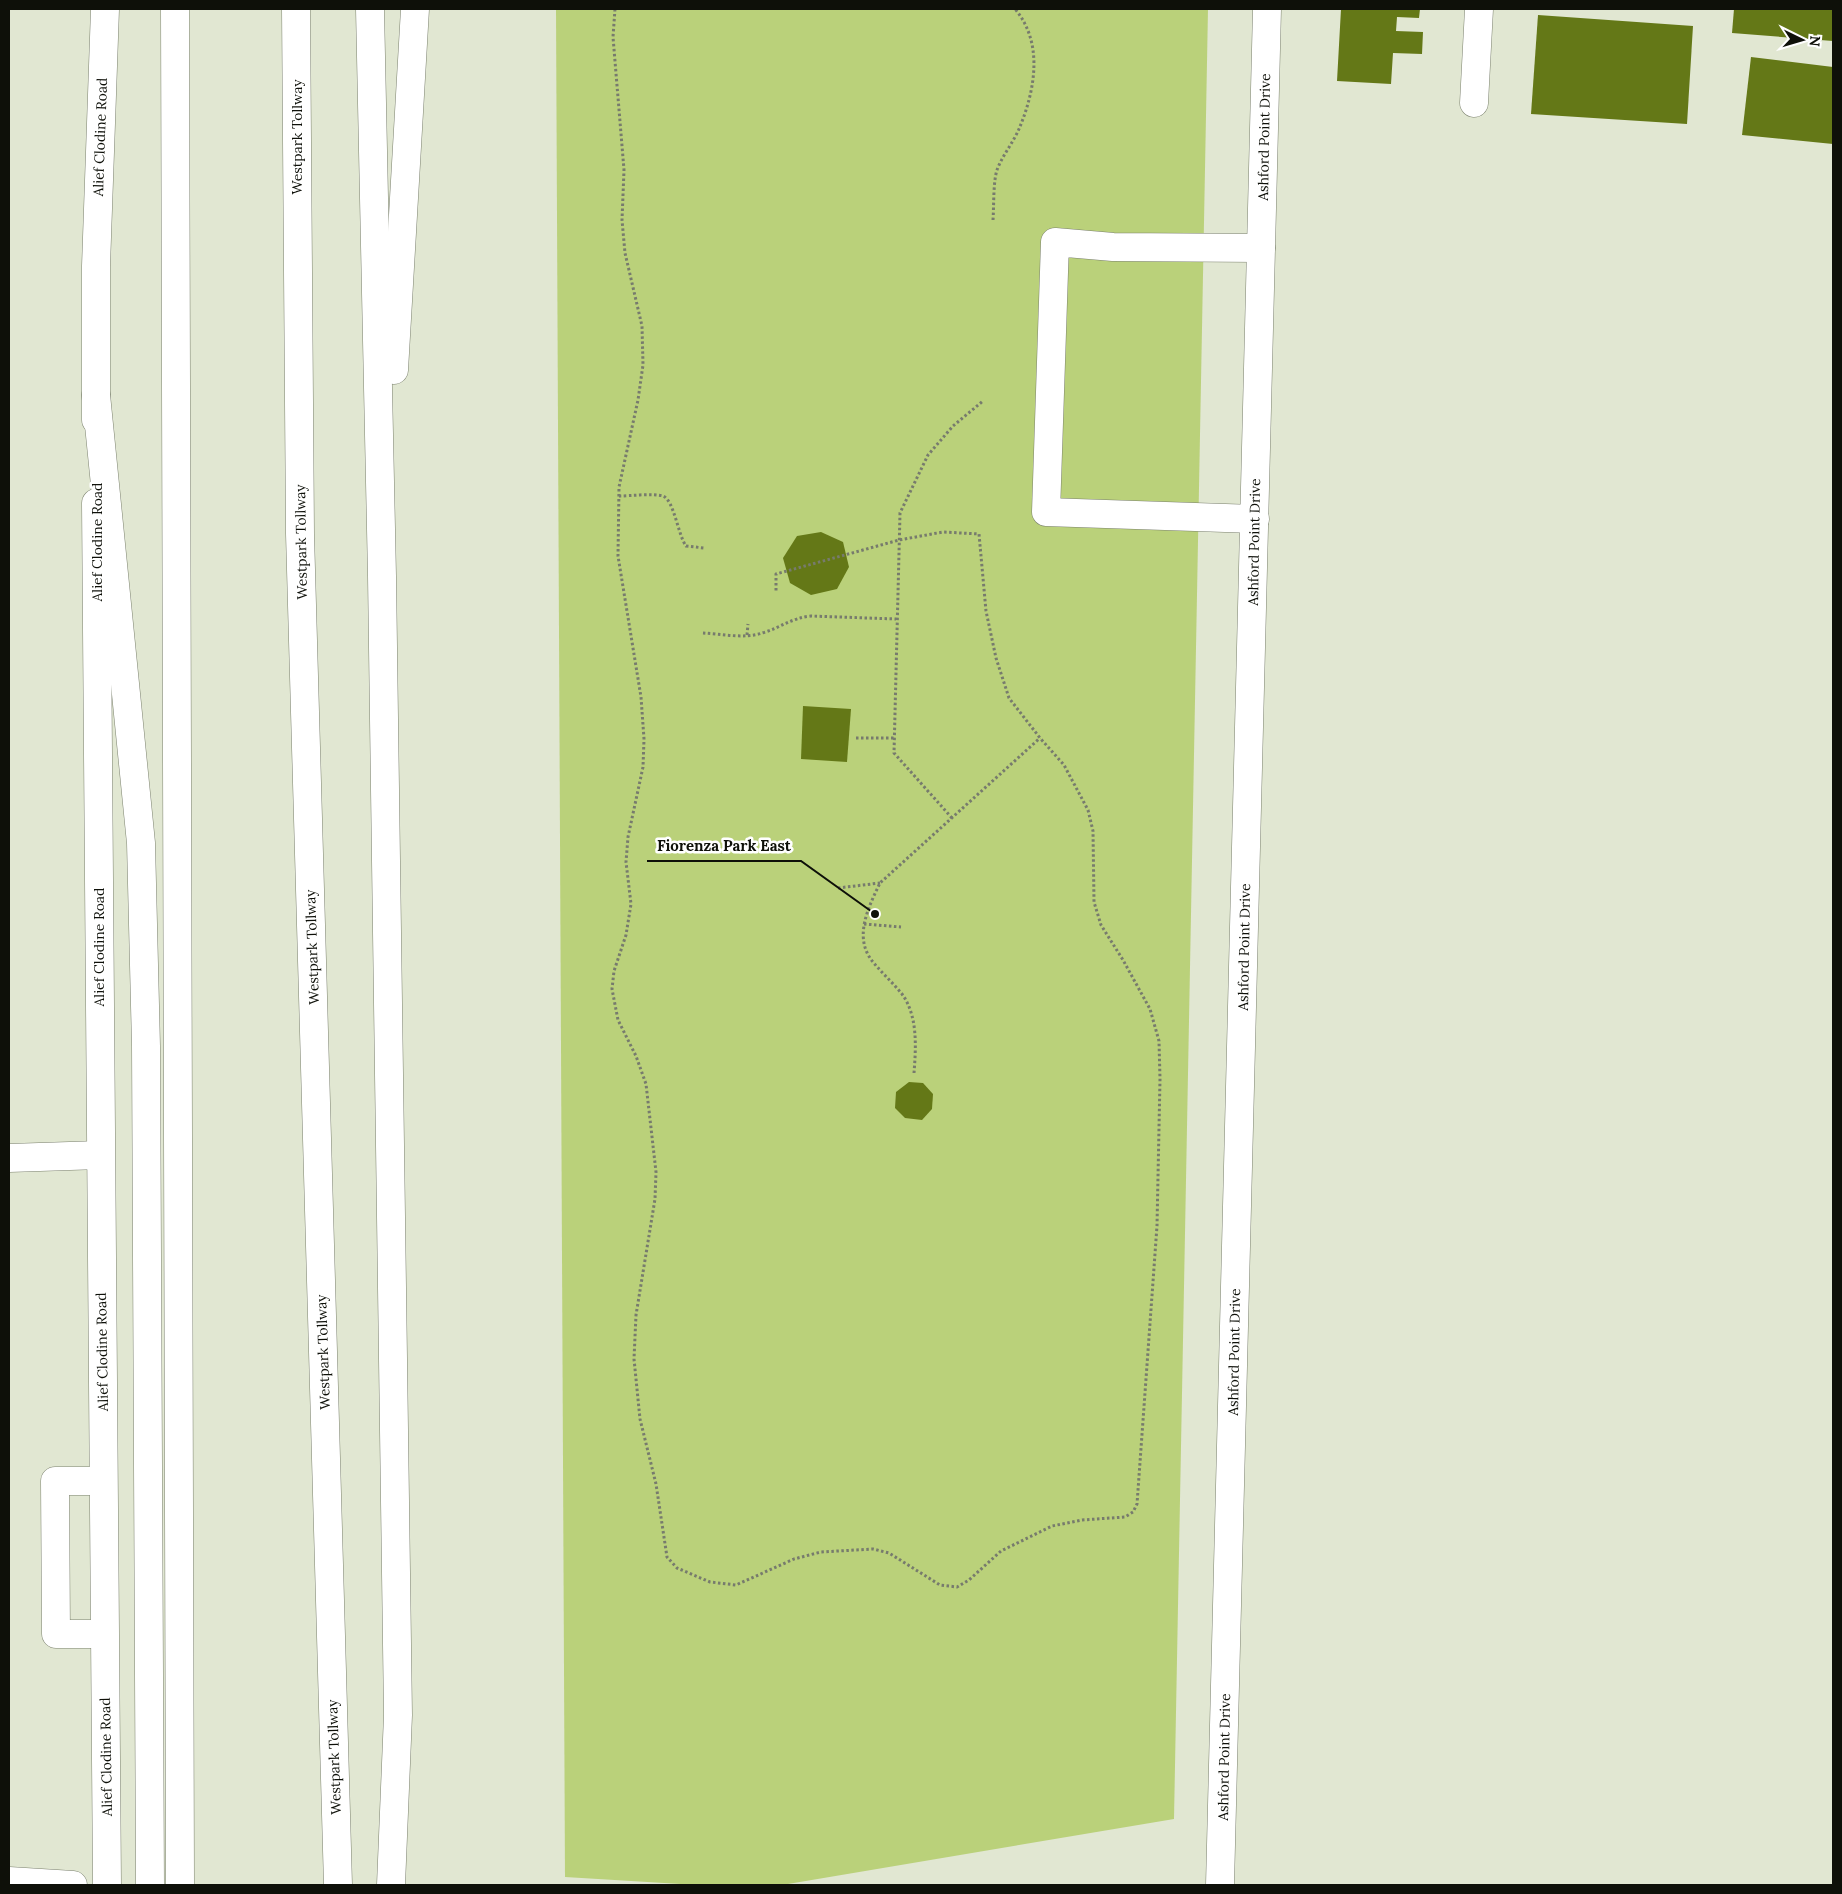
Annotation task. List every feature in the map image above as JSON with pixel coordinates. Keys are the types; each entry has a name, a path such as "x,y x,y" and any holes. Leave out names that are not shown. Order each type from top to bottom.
{"main road":[{"name":"Alief Clodine Road","path":"104,9 96,266 96,395 100,1155 107,1885"},
{"path":"175,9 180,1885"},
{"name":"Westpark Tollway","path":"296,9 300,534 338,1885"},
{"path":"370,9 382,576 398,1716 391,1885"},
{"path":"382,576 415,9"},
{"name":"Ashford Point Drive","path":"1220,1885 1267,9"},
{"path":"1474,103 1479,9"},
{"path":"1255,519 1046,512 1055,242 1113,247 1261,248"},
{"path":"96,395 141,843 146,1046 150,1885"},
{"path":"9,1158 100,1155"},
{"path":"103,1481 55,1481 56,1634 104,1634"},
{"path":"13,1883 73,1885"}],"path":[{"path":"615,9 612,37 624,170 622,220 625,253 642,326 643,365 638,400 619,487 618,556 640,697 644,739 643,768 628,837 626,862 631,904 626,935 614,971 612,990 618,1020 636,1056 646,1084 656,1172 655,1199 636,1315 634,1359 640,1419 656,1484 667,1557 677,1568 710,1582 736,1585 794,1559 821,1552 873,1549 889,1553 940,1585 957,1587 970,1580 1001,1551 1052,1526 1082,1520 1125,1517 1133,1512 1137,1504 1157,1226 1159,1041 1150,1009 1101,925 1094,902 1093,831 1088,810 1064,765 1009,698 996,658 986,611 979,534 943,532 899,540 776,574 776,592"},
{"path":"993,220 997,171 1018,130 1030,98 1035,59 1030,34 1015,9"},
{"path":"952,818 894,753 900,513 928,455 953,426 983,401"},
{"path":"619,496 664,496 670,501 681,539 686,546 704,548"},
{"path":"702,633 761,634 797,618 811,616 896,620"},
{"path":"747,635 748,624"},
{"path":"856,738 894,738"},
{"path":"914,1073 916,1052 912,1017 902,995 863,948 864,924 870,904 880,883 1040,738"},
{"path":"838,888 880,883"},
{"path":"864,924 901,927"}],"green space":[{"path":"556,9 1208,9 1174,1819 782,1885 697,1885 565,1877"}],"building":[{"path":"1341,9 1420,9 1419,18 1397,17 1396,31 1423,32 1422,54 1393,53 1391,84 1337,81"},
{"path":"1734,9 1833,9 1833,41 1732,33"},
{"path":"1538,15 1693,26 1687,124 1531,114"},
{"path":"1751,57 1833,67 1833,144 1742,135"},
{"path":"821,532 843,542 849,567 837,589 811,595 790,583 783,558 797,536"},
{"path":"803,706 851,709 847,762 801,759"},
{"path":"909,1082 923,1083 933,1094 932,1109 922,1120 905,1118 895,1108 896,1092"}],"place":[{"name":"Fiorenza Park East","path":"875,914"}]}
